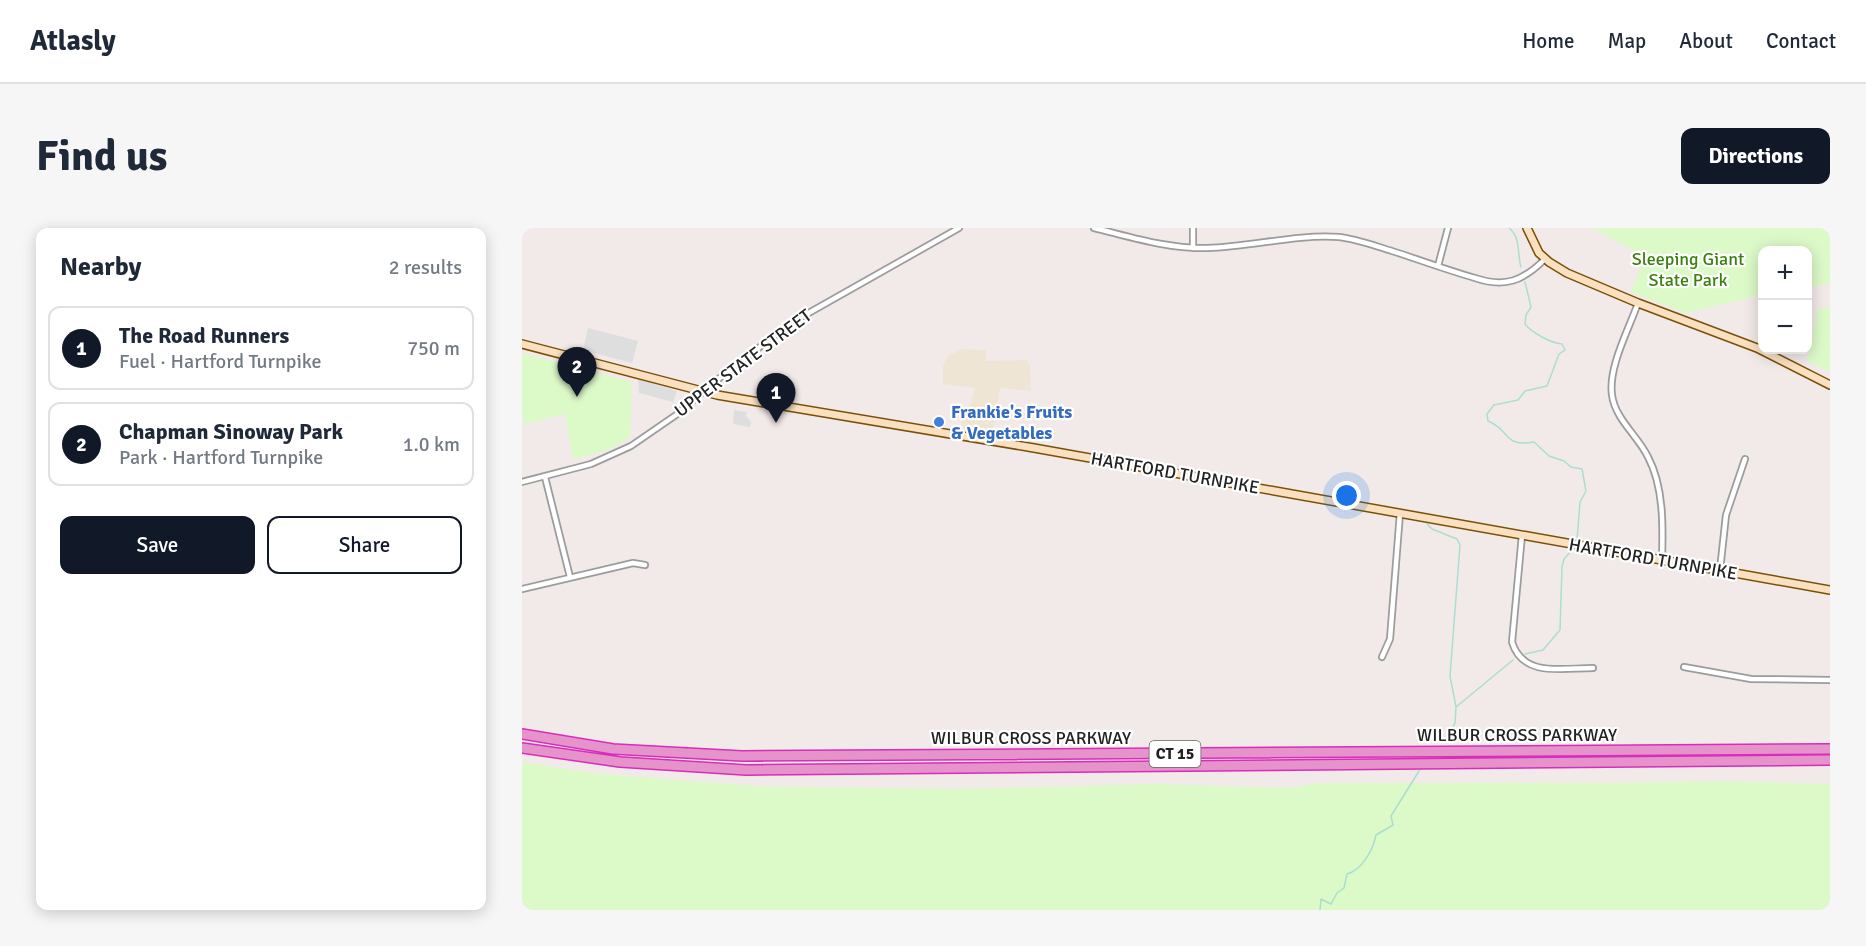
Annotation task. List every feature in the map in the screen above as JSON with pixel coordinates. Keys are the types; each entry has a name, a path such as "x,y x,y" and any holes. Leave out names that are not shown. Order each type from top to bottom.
{"highway":[{"name":"WILBUR CROSS PARKWAY","path":"522,734 613,749 742,756 1830,749"},
{"name":"WILBUR CROSS PARKWAY","path":"522,748 620,762 746,770 1830,760"}],"main road":[{"path":"1527,228 1533,243 1545,259 1567,273 1638,303 1757,348 1830,385"},
{"name":"HARTFORD TURNPIKE","path":"522,344 703,392 1830,590"}],"street":[{"name":"UPPER STATE STREET","path":"522,482 591,464 615,454 667,421 808,312 959,228"},
{"path":"1094,228 1157,243 1193,248 1221,248 1338,237 1360,241 1501,284 1521,277 1545,259"},
{"path":"1193,228 1193,248"},
{"path":"1438,266 1448,228"},
{"path":"1638,303 1612,375 1611,394 1618,413 1638,438 1653,467 1659,494 1662,560"},
{"path":"1720,570 1726,514 1745,459"},
{"path":"545,477 570,577"},
{"path":"1382,657 1390,639 1400,513"},
{"path":"1522,535 1512,642 1515,650 1523,661 1536,668 1593,668"},
{"path":"522,589 633,563 645,565"},
{"path":"1684,667 1751,679 1830,680"}],"shaded area":[{"path":"588,328 638,341 632,363 583,350"},
{"path":"962,349 986,350 986,361 1027,360 1030,364 1031,391 1000,388 992,433 960,429 966,408 970,407 975,388 943,384 943,365 948,356"},
{"path":"638,379 677,391 673,402 639,393"},
{"path":"734,410 747,412 746,416 751,422 750,427 733,424"}],"green space":[{"name":"Sleeping Giant State Park","path":"1592,228 1830,228 1830,283 1812,287 1812,246 1758,246 1758,296 1685,313 1631,292 1645,256"},
{"path":"1830,307 1830,372 1807,361 1808,354 1812,354 1812,337 1818,309"},
{"path":"522,353 632,382 630,437 610,449 573,460 565,414 524,424"},
{"path":"522,762 598,774 758,786 806,787 957,789 1158,784 1289,788 1320,783 1725,781 1830,784 1830,910 522,910"}],"waterway":[{"path":"1509,228 1517,241 1521,267"},
{"path":"1525,282 1531,307 1526,315 1525,324 1542,337 1562,344 1565,350 1559,354 1547,386 1525,391 1518,400 1494,405 1487,414 1488,421 1496,425 1512,440 1524,443 1534,442 1549,456 1564,461 1571,467 1582,469 1586,491 1580,502 1577,540"},
{"path":"1427,524 1432,529 1457,539 1460,545 1450,676 1456,707 1455,723 1446,741"},
{"path":"1525,654 1543,650 1560,630 1562,567 1564,559 1572,550"},
{"path":"1456,707 1513,660"},
{"path":"1320,910 1321,899 1331,904 1337,893 1344,888 1347,874 1366,859 1376,835 1393,825 1391,816 1419,771"}],"place":[{"name":"Chapman Sinoway Park","path":"577,397"},
{"name":"Frankie's Fruits & Vegetables","path":"939,422"},
{"name":"The Road Runners","path":"776,423"}]}
